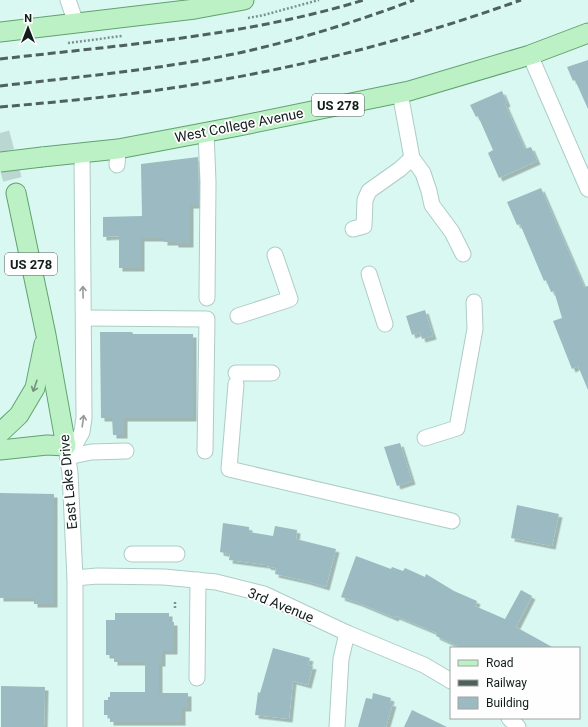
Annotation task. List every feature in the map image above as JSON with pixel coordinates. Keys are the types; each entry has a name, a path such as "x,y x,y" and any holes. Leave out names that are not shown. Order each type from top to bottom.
{"main road":[{"path":"0,32 189,10 244,0"},
{"name":"West College Avenue","path":"0,162 82,153 118,157 206,132 400,93 530,55 588,33"},
{"name":"East Lake Drive","path":"16,193 46,335 67,452"},
{"name":"US 278","path":"0,433 19,415 35,388 46,335"},
{"path":"0,450 47,445 67,452"}],"street":[{"path":"68,0 76,23"},
{"path":"530,55 588,189"},
{"path":"400,93 412,158 423,174 432,206 452,232 463,254"},
{"path":"206,132 208,182 207,298"},
{"path":"67,452 82,432 84,418 82,153"},
{"path":"353,229 364,226 364,200 369,191 400,169 412,158"},
{"path":"238,316 290,299 275,255"},
{"path":"369,274 385,324"},
{"path":"425,438 457,428 475,329 474,302"},
{"path":"84,318 207,319 205,451"},
{"path":"272,373 236,379 229,469 452,521"},
{"path":"67,452 126,451"},
{"name":"East Lake Drive","path":"67,452 75,578 75,727"},
{"path":"132,554 177,554"},
{"name":"3rd Avenue","path":"75,578 97,576 164,576 216,582 264,594 347,633 424,665 450,679"},
{"path":"197,678 198,580"},
{"path":"336,727 340,659 347,633"},
{"path":"510,719 518,727"}],"path":[{"path":"174,602 174,608"}],"building":[{"path":"588,60 588,109 575,80 573,81 567,67"},
{"path":"502,91 507,103 505,104 525,149 531,147 537,161 499,178 488,153 493,150 478,116 476,117 470,105"},
{"path":"198,157 199,205 190,205 190,244 164,242 164,238 141,238 141,268 119,268 119,236 103,237 103,217 142,216 141,164"},
{"path":"541,188 584,287 588,286 588,390 578,366 572,369 553,321 562,318 554,291 551,292 546,280 544,281 520,224 517,225 507,202"},
{"path":"425,310 433,336 422,339 420,332 412,335 406,316"},
{"path":"100,332 132,332 133,334 193,334 193,418 124,418 124,435 113,435 112,418 101,418"},
{"path":"400,443 412,481 397,486 384,447"},
{"path":"0,493 54,494 54,604 34,604 34,598 0,598"},
{"path":"517,505 559,514 552,546 511,538"},
{"path":"223,523 249,527 249,532 273,536 275,526 297,530 296,539 336,549 326,587 275,574 276,568 267,565 229,560 230,554 220,552"},
{"path":"356,556 391,569 392,567 403,571 405,568 425,577 426,574 454,591 477,601 475,606 505,619 521,590 532,596 516,627 552,647 460,647 436,636 437,633 396,616 395,618 341,597"},
{"path":"115,613 169,613 169,622 174,622 174,651 162,651 162,663 159,663 159,693 188,693 188,708 182,708 182,722 110,722 108,715 104,715 104,700 108,700 108,697 110,697 110,692 145,692 145,662 114,662 114,655 106,655 106,620 115,620"},
{"path":"273,648 310,658 308,665 313,666 308,685 293,681 289,719 255,715 258,692 260,693"},
{"path":"1,686 45,687 44,727 1,727"},
{"path":"373,693 391,698 390,703 393,703 386,727 358,727 366,698 372,699"},
{"path":"412,710 447,727 404,727"}],"tunnel":[{"path":"0,133 16,193"}],"railway":[{"path":"0,59 138,44 229,31 319,12 364,0"},
{"path":"0,86 158,67 221,57 313,34 414,0"},
{"path":"0,107 136,93 234,78 379,45 521,0"}]}
